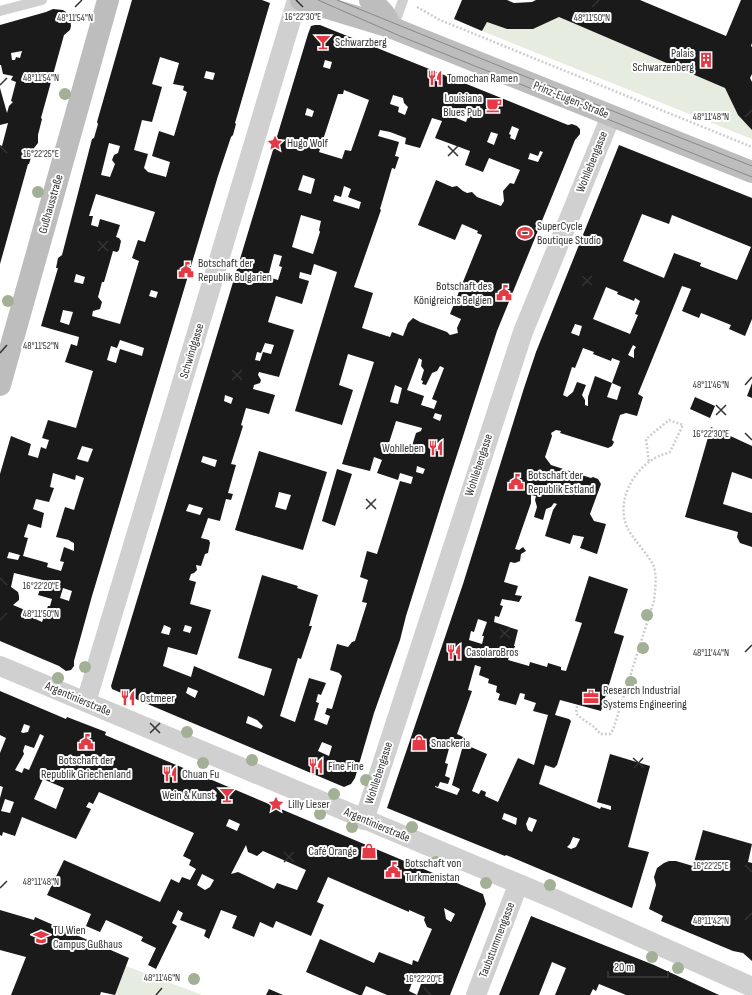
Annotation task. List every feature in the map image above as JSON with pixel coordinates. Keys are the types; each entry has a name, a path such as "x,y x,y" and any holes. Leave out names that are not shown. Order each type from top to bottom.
{"street":[{"name":"Gußhausstraße","path":"0,385 5,346 108,0"},
{"name":"Schwindgasse","path":"86,702 297,0"},
{"name":"Prinz-Eugen-Straße","path":"301,0 392,27 752,172"},
{"path":"370,0 384,12 392,27"},
{"name":"Wohllebengasse","path":"364,820 523,332 610,116"},
{"name":"Argentinierstraße","path":"0,666 518,885 752,987"},
{"name":"Taubstummengasse","path":"476,995 518,885"}],"lane":[{"path":"0,11 42,0"},
{"path":"392,27 403,0"}],"path":[{"path":"416,7 440,20 752,146"},
{"path":"577,706 576,712 580,718 593,726 600,734 610,734 614,730 654,601 656,585 653,566 628,528 623,515 624,498 632,480 649,463 655,458 670,452 683,424 669,420 646,439 649,463"}],"shaded area":[{"path":"559,17 725,88 738,115 752,129 752,139 482,31 487,22 507,29 533,29"},
{"path":"126,966 202,995 115,995"}],"building":[{"path":"132,0 262,0 270,3 235,123 233,135 218,176 92,596 74,661 74,666 71,670 66,671 59,666 0,641 0,474 11,436 31,444 28,455 38,458 41,447 46,449 49,440 42,438 48,420 76,428 93,371 65,362 71,344 77,346 79,337 41,326 58,268 56,268 58,258 62,255 92,139 94,138 98,124 97,122","holes":["160,57 179,63 173,84 184,86 183,90 187,92 174,136 159,131 152,156 170,162 166,177 148,172 144,168 148,154 134,150 142,120 152,122 162,87 152,84","206,71 215,73 213,80 204,78","109,143 120,146 118,153 114,155 112,160 115,164 110,177 101,175","96,194 155,212 145,242 138,240 132,258 139,261 120,324 92,316 93,311 100,309 102,302 98,297 113,251 117,252 119,250 121,241 116,237 120,225 100,219 98,227 91,225 93,216 89,216","76,274 85,277 83,284 74,282","151,290 158,292 156,298 149,296","63,310 73,312 69,325 60,322","120,340 144,348 142,356 120,349 116,363 107,360 111,346 117,348","82,446 93,449 88,462 77,459","53,473 75,480 76,475 84,478 74,510 65,507 56,537 69,540 74,543 74,551 64,547 60,561 64,562 61,571 47,567 48,563 23,556 28,538 24,537 28,524 41,528 44,513 33,509 36,499 49,502 54,488 50,487","9,552 20,555 18,560 7,558","14,573 43,580 38,595 52,599 42,622 31,617 32,613 13,605 19,600 18,592 11,587","63,588 72,591 69,601 60,598"]},
{"name":"Palais Schwarzenberg","path":"462,0 507,0 514,3 532,2 536,0 640,0 726,36 741,0 752,0 752,74 750,78 752,82 752,130 738,115 725,88 559,17 533,29 507,29 487,22 482,31 454,19"},
{"path":"53,9 63,10 70,18 71,26 70,30 64,35 41,118 38,143 34,148 28,164 0,264 0,145 2,146 8,123 0,125 0,88 7,113 9,106 13,102 11,101 16,82 11,80 13,76 3,74 0,65 0,25","holes":["22,51 20,58 16,57 15,60 12,60 11,53"]},
{"path":"320,25 568,125 572,124 577,126 580,129 580,134 575,140 497,331 406,616 400,640 374,713 355,778 351,784 344,787 112,689 111,686 311,26","holes":["325,60 332,62 330,69 323,67","344,90 369,100 351,151 345,150 342,159 319,152 338,94 343,94","393,95 403,98 404,103 408,107 405,115 398,112 399,107 390,104","307,108 314,111 312,117 305,115","461,108 470,112 466,122 456,118","432,118 442,121 435,138 470,151 465,165 483,172 489,158 520,170 514,184 510,183 503,191 504,201 501,206 477,197 472,192 467,193 457,186 452,187 436,180 418,225 455,240 462,224 478,231 477,233 482,235 450,314 461,319 457,328 458,333 450,335 447,332 413,318 408,323 403,336 392,332 390,337 362,328 373,293 354,287 381,210 380,209 392,168 395,169 399,157 395,156 399,142 378,136 380,130 406,138 405,144 420,148","512,126 519,129 515,140 510,138 511,135 509,134","491,132 498,134 494,145 487,142","540,151 543,152 538,162 528,159 530,153 538,156","303,175 315,179 311,194 298,190","344,186 351,189 348,197 361,202 359,209 333,201 335,195 341,197","301,215 321,221 320,232 313,254 292,247","274,254 282,256 279,266 282,267 278,280 268,277","314,264 337,272 295,411 342,425 353,390 339,385 348,354 374,362 342,464 370,471 374,457 382,460 377,473 398,480 400,473 413,477 411,484 400,481 377,554 367,551 360,577 368,580 362,602 367,603 355,641 348,647 337,644 330,670 339,673 342,676 332,709 327,708 325,714 330,716 327,725 314,720 319,703 316,702 318,694 321,695 326,683 309,678 295,722 280,716 298,658 301,659 312,626 309,626 318,595 297,588 298,586 262,575 238,658 272,669 264,696 194,666 191,677 163,666 168,647 197,655 211,610 190,604 196,582 189,580 191,574 197,570 196,565 201,566 205,554 208,553 210,543 209,540 201,538 208,518 220,521 226,499 231,500 233,494 228,493 236,465 231,464 243,426 241,425 246,408 269,414 275,395 253,389 254,385 260,383 261,380 258,375 259,372 279,377 294,330 268,322 276,296 302,304 309,281 299,278 300,272 311,275","265,343 274,345 271,354 263,352 260,361 255,360 257,352 261,353","419,358 422,360 421,366 424,370 421,380 423,381 422,384 426,385 432,373 437,371 440,366 444,368 432,399 437,401 434,409 421,405 424,396 407,390","395,385 402,388 398,404 390,402","225,395 233,398 231,404 224,401","435,413 442,415 440,421 433,418","396,421 422,428 421,431 416,433 412,446 415,451 413,454 388,446","203,456 217,460 215,467 201,462","417,466 425,469 423,474 416,472","189,504 203,508 200,515 186,511","164,625 171,628 169,635 161,633","185,625 192,627 190,633 183,631","188,687 198,691 195,698 186,693","248,716 257,720 263,726 261,729 246,723","322,742 332,746 329,756 318,751"]},
{"path":"619,145 752,198 752,319 745,336 729,329 731,325 701,313 699,318 682,311 691,289 682,286 638,394 643,397 637,416 626,413 620,415 612,440 614,442 612,446 608,448 560,433 561,431 556,430 551,433 552,436 545,457 551,465 591,478 593,477 598,479 601,484 590,514 594,521 606,524 597,554 580,548 584,537 573,535 570,544 545,536 553,510 557,504 554,503 551,507 546,509 543,520 534,517 537,507 535,500 536,496 531,495 531,503 515,549 519,550 523,547 526,551 521,554 520,561 515,563 510,562 504,582 518,586 515,595 522,596 519,602 502,599 500,605 503,606 499,617 495,616 494,622 518,630 515,646 511,657 509,657 508,660 529,666 530,662 547,667 548,663 561,667 561,670 566,671 582,623 575,621 589,576 628,589 614,633 624,636 601,711 560,700 555,715 571,721 557,765 554,768 545,765 539,784 600,809 601,807 611,810 611,806 597,802 610,754 650,766 628,847 649,852 632,908 506,855 505,856 387,808 463,584 536,352","holes":["642,214 669,224 672,215 751,247 737,280 700,266 701,263 674,253 664,278 623,261","606,287 618,292 617,294 634,301 635,298 640,301 635,314 638,315 630,334 593,319","575,324 582,326 579,336 571,333","633,345 636,347 634,350 634,358 628,355","583,348 594,352 593,354 611,361 612,358 620,361 612,383 595,376 588,397 588,406 585,405 585,400 582,395 586,385 577,382 573,392 567,397 563,395 572,367 575,368","612,383 621,387 617,400 607,397","478,619 487,622 482,636 484,636 482,644 469,640 471,631 474,632","475,665 481,667 479,675 489,679 488,683 497,686 496,692 500,694 498,700 516,705 520,693 525,694 524,699 536,703 533,711 548,715 534,765 518,758 498,802 485,796 486,792 481,790 479,794 472,791 487,754 464,744 465,738 457,734 472,691 468,690","450,745 462,749 452,785 460,789 457,795 435,787 438,787 440,782 448,784 450,778 445,776 448,764 445,763","504,813 517,818 516,825 502,819","529,817 537,820 532,832 528,830 526,824","573,837 580,839 576,847 571,849 567,847"]},
{"path":"752,383 752,398 747,396"},
{"path":"695,397 715,406 710,418 690,409"},
{"path":"711,427 752,446 752,479 732,472 723,504 752,513 752,547 740,543 737,537 738,532 685,517"},
{"path":"259,451 327,472 303,550 235,530","holes":["279,492 291,495 286,510 275,507"]},
{"path":"337,469 352,474 335,526 322,521"},
{"path":"0,691 66,719 67,717 106,732 105,735 483,894 486,904 450,995 417,995 387,995 366,986 362,995 359,995 306,972 320,939 374,963 379,952 412,965 413,960 418,962 432,929 427,927 424,920 425,917 409,910 409,912 328,877 317,902 324,905 311,936 276,921 273,928 260,922 254,937 232,928 237,916 221,910 209,939 204,936 206,930 180,920 183,913 178,910 172,923 177,926 156,969 148,965 156,948 141,941 143,937 106,920 100,932 86,926 91,914 47,895 64,860 160,902 171,879 179,883 182,877 190,880 196,869 189,865 191,860 183,856 194,833 99,792 93,804 89,802 86,807 91,809 76,839 22,817 15,836 3,832 2,836 0,835 0,798 3,787 0,786 0,753 6,738 0,735","holes":["24,724 30,726 28,732 21,732","40,734 44,736 29,770 24,768 22,773 15,770 24,754 23,751 25,745 34,748","43,779 64,788 56,809 34,799","5,799 14,802 10,813 1,811","229,819 240,824 237,831 226,826","246,845 248,852 257,856 263,851 306,870 297,890 277,883 274,889 238,872 231,874","202,874 214,880 210,887 205,890 197,885","444,908 455,914 451,922 446,919","413,980 421,984 417,995 409,991"]},
{"path":"703,830 752,844 748,862 752,863 752,961 743,953 733,951 661,921 663,916 649,909 656,885 654,877 657,868 669,861 676,861 693,866"},
{"name":"TU Wien Campus Gußhaus","path":"0,910 34,920 35,917 129,958 115,995 101,992 100,995 11,995 26,957 0,950"},
{"path":"531,916 654,965 719,995 626,995 599,984 596,991 593,989 590,995 555,995 566,968 552,962 539,995 499,995"},
{"path":"269,989 283,995 266,995"}],"tram line":[{"path":"318,0 400,36 752,177"},
{"path":"337,0 752,166"}],"place":[{"name":"Schwarzberg","path":"323,42"},
{"name":"Palais Schwarzenberg","path":"706,60"},
{"name":"Tomochan Ramen","path":"435,78"},
{"name":"Louisiana Blues Pub","path":"494,105"},
{"name":"Hugo Wolf","path":"275,143"},
{"name":"SuperCycle Boutique Studio","path":"525,233"},
{"name":"Botschaft der Republik Bulgarien","path":"186,270"},
{"name":"Botschaft des Königreichs Belgien","path":"504,293"},
{"name":"Wohlleben","path":"436,448"},
{"name":"Botschaft der Republik Estland","path":"516,482"},
{"name":"CasolaroBros","path":"454,652"},
{"name":"Research Industrial Systems Engineering","path":"591,697"},
{"name":"Ostmeer","path":"128,698"},
{"name":"Botschaft der Republik Griechenland","path":"86,742"},
{"name":"Snackeria","path":"419,743"},
{"name":"Fine Fine","path":"316,766"},
{"name":"Chuan Fu","path":"170,774"},
{"name":"Wein & Kunst","path":"227,795"},
{"name":"Lilly Lieser","path":"276,804"},
{"name":"Café Orange","path":"369,851"},
{"name":"Botschaft von Turkmenistan","path":"393,870"},
{"name":"TU Wien Campus Gußhaus","path":"41,937"}]}
